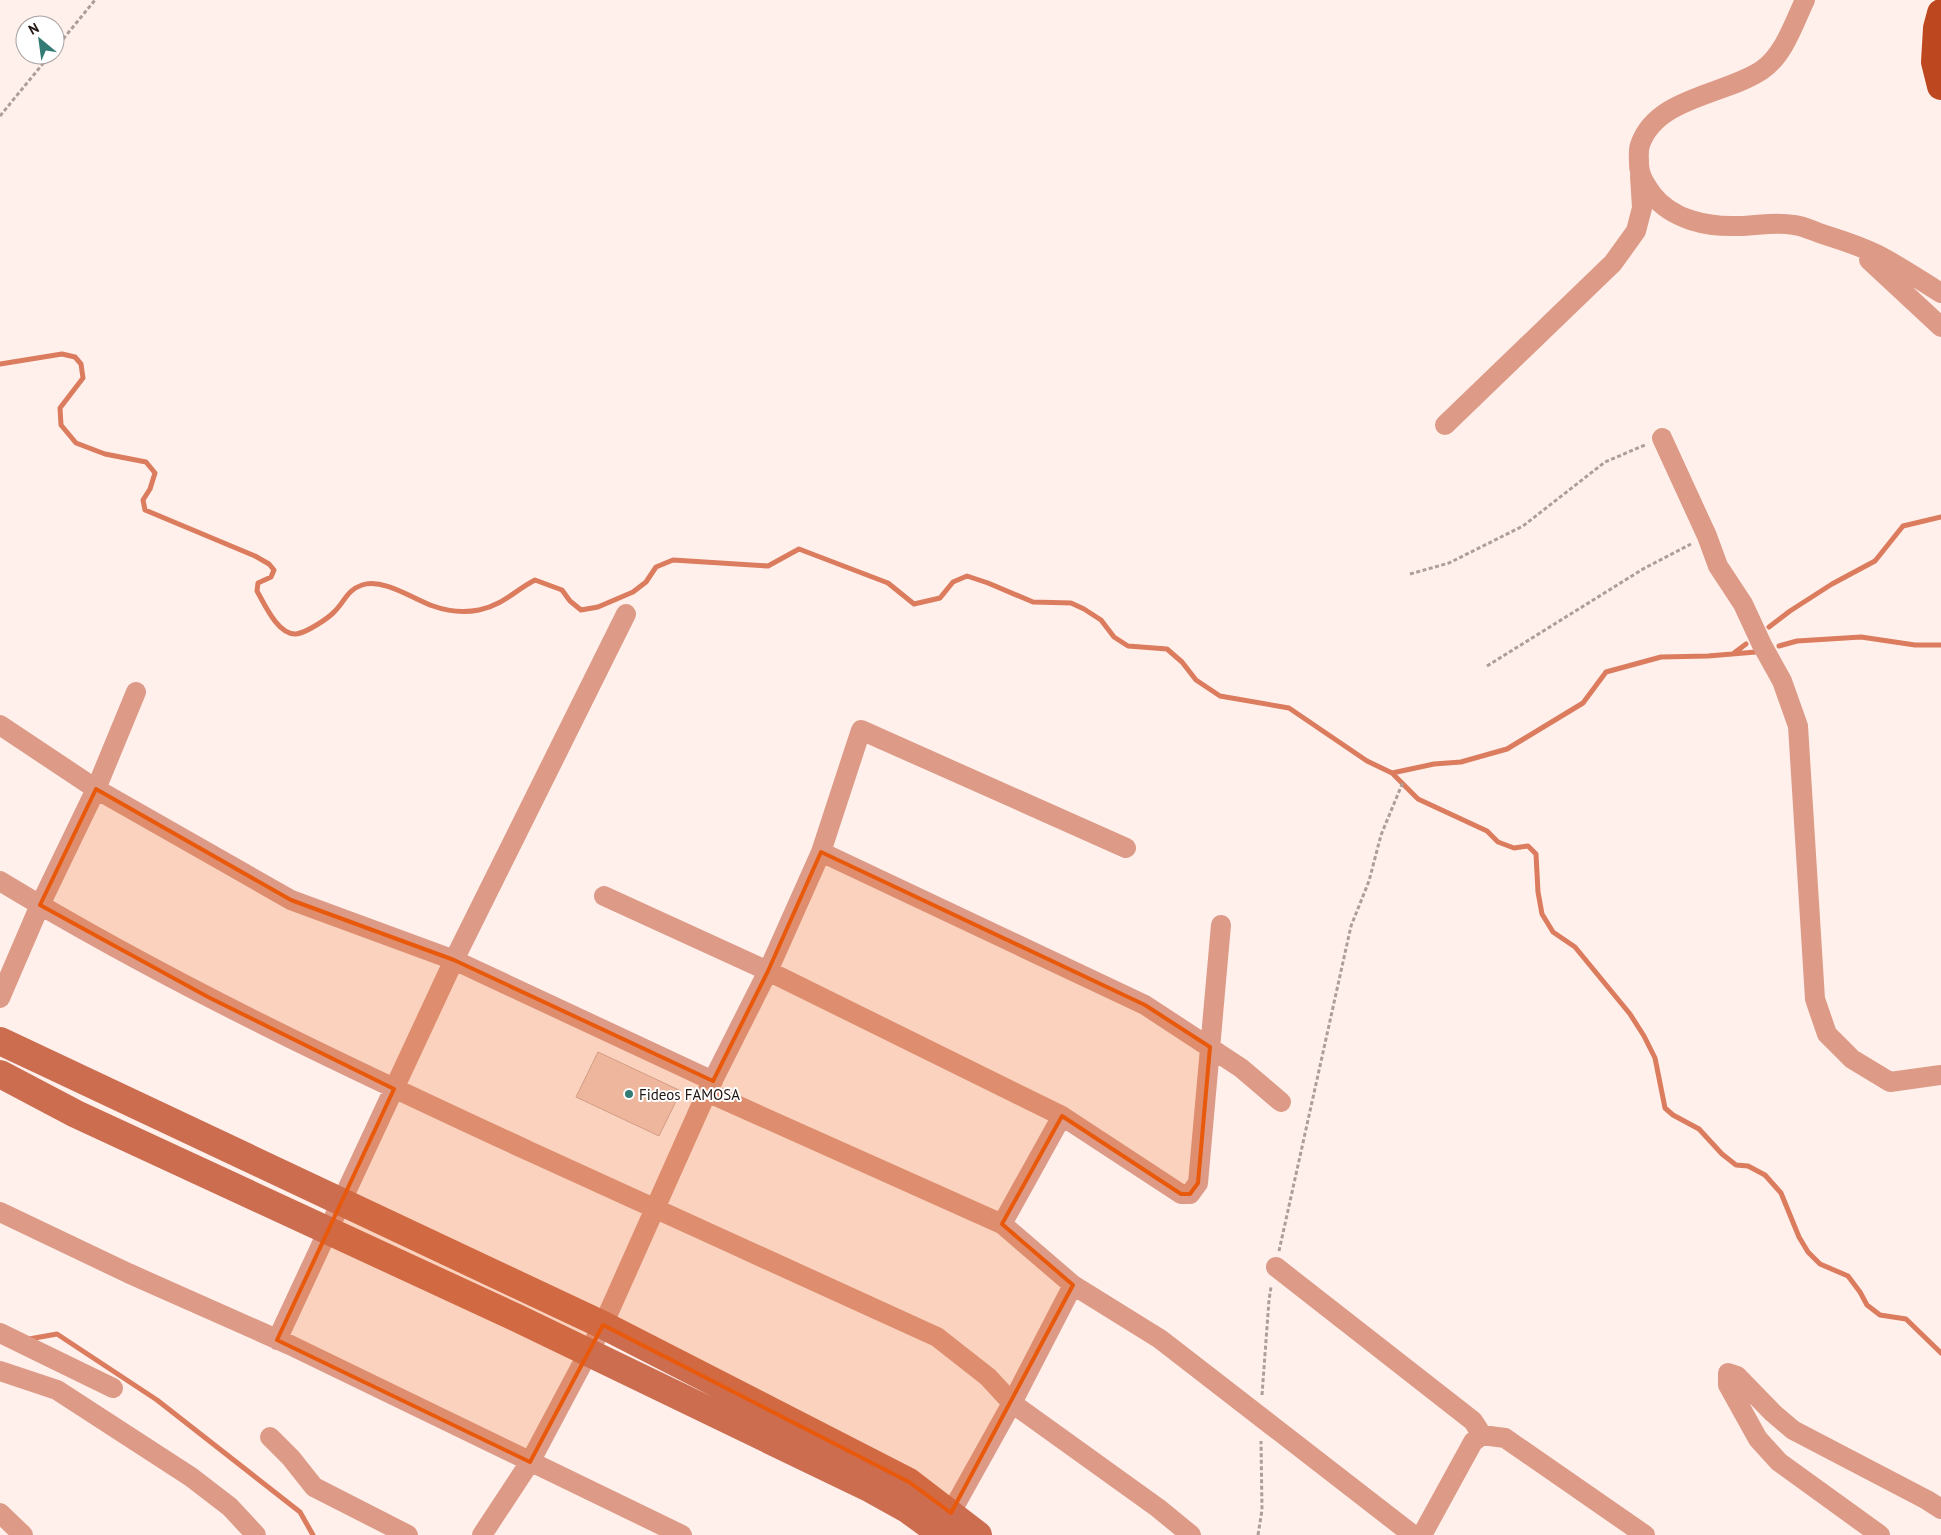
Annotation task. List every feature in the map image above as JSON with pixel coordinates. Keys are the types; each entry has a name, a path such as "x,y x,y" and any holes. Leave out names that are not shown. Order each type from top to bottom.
{"main road":[{"path":"1941,13 1937,28 1935,62 1941,86"},
{"path":"0,1041 603,1325 908,1482 943,1529"},
{"path":"0,1074 76,1114 588,1352 870,1489 943,1529 978,1535"}],"street":[{"path":"1445,424 1613,263 1636,231 1642,208 1639,171 1640,146 1648,129 1664,114 1682,104 1742,80 1773,62 1783,46 1805,0"},
{"path":"1639,171 1646,186 1657,201 1675,215 1710,225 1794,224 1876,254 1941,293"},
{"path":"1860,248 1867,258 1941,328"},
{"path":"1662,438 1707,536 1718,566 1743,604 1762,645 1782,681 1798,726 1815,999 1827,1034 1852,1059 1890,1082 1941,1075"},
{"path":"277,1340 454,960 626,614"},
{"path":"0,998 40,905 96,789 136,692"},
{"path":"0,725 96,789 291,900 454,960 710,1086 1002,1224 1073,1285 1160,1339 1413,1535"},
{"path":"482,1535 530,1462 603,1325 710,1086 768,971 820,852 861,730 1126,848"},
{"path":"820,852 1145,1005 1241,1068 1280,1102"},
{"path":"0,881 208,997 394,1089 937,1337 988,1377 1012,1403 1158,1508 1191,1535"},
{"path":"604,896 768,971 1062,1116 1181,1194 1190,1194 1198,1183 1221,925"},
{"path":"1002,1224 1062,1116"},
{"path":"0,1212 128,1273 277,1340 682,1535"},
{"path":"1276,1267 1473,1421 1482,1434 1505,1438 1646,1535"},
{"path":"943,1529 1012,1403 1073,1285"},
{"path":"0,1333 112,1388"},
{"path":"0,1371 57,1390 191,1477 230,1507 256,1535"},
{"path":"1880,1535 1779,1462 1758,1439 1728,1385 1728,1373 1737,1376 1773,1413 1793,1430 1927,1500 1941,1510"},
{"path":"1422,1535 1473,1442 1482,1434"},
{"path":"270,1438 291,1458 314,1487 408,1535"},
{"path":"0,1512 22,1535"}],"path":[{"path":"65,36 95,0"},
{"path":"0,116 42,65"},
{"path":"1410,574 1448,563 1523,526 1605,462 1662,438"},
{"path":"1487,666 1642,569 1707,536"},
{"path":"1258,1535 1262,1510 1261,1417 1268,1300 1351,926 1369,881 1381,835 1403,782"}],"highlighted area":[{"path":"96,789 291,900 454,960 713,1081 768,971 821,852 1145,1005 1210,1047 1198,1183 1190,1194 1181,1194 1062,1116 1002,1224 1073,1285 951,1513 909,1482 603,1325 530,1462 277,1340 394,1089 208,997 40,905"}],"building":[{"name":"Fideos FAMOSA","path":"598,1052 681,1091 659,1136 576,1097"}],"waterway":[{"path":"0,364 62,354 75,357 81,364 83,378 60,408 61,425 76,443 105,454 146,462 155,473 150,489 143,500 145,510 255,556 269,564 274,570 271,577 258,583 257,591 278,625 289,633 300,633 323,621 335,611 353,590 362,585 380,584 438,608 467,611 479,610 495,605 535,580 562,590 570,601 581,610 598,607 633,592 646,582 656,567 673,560 768,566 799,549 888,583 914,604 940,598 953,582 967,576 1033,602 1071,603 1101,620 1114,637 1128,646 1167,649 1182,662 1196,680 1220,696 1289,708 1367,761 1392,773 1418,799 1487,831 1498,842 1514,848 1528,846 1536,854 1538,892 1542,914 1553,932 1575,947 1630,1014 1644,1036 1655,1058 1665,1108 1673,1115 1699,1129 1722,1154 1736,1165 1748,1166 1765,1175 1781,1193 1799,1237 1808,1252 1820,1264 1848,1276 1867,1305 1880,1315 1906,1319 1941,1353"},
{"path":"1769,627 1832,584 1875,561 1903,526 1941,517"},
{"path":"1779,646 1797,641 1861,637 1915,645 1941,645"},
{"path":"1734,653 1746,644"},
{"path":"1392,773 1434,764 1461,762 1507,749 1583,703 1606,672 1661,657 1756,652"},
{"path":"29,1339 57,1334 157,1400 300,1512 313,1535"}],"place":[{"name":"Fideos FAMOSA","path":"629,1094"}]}
